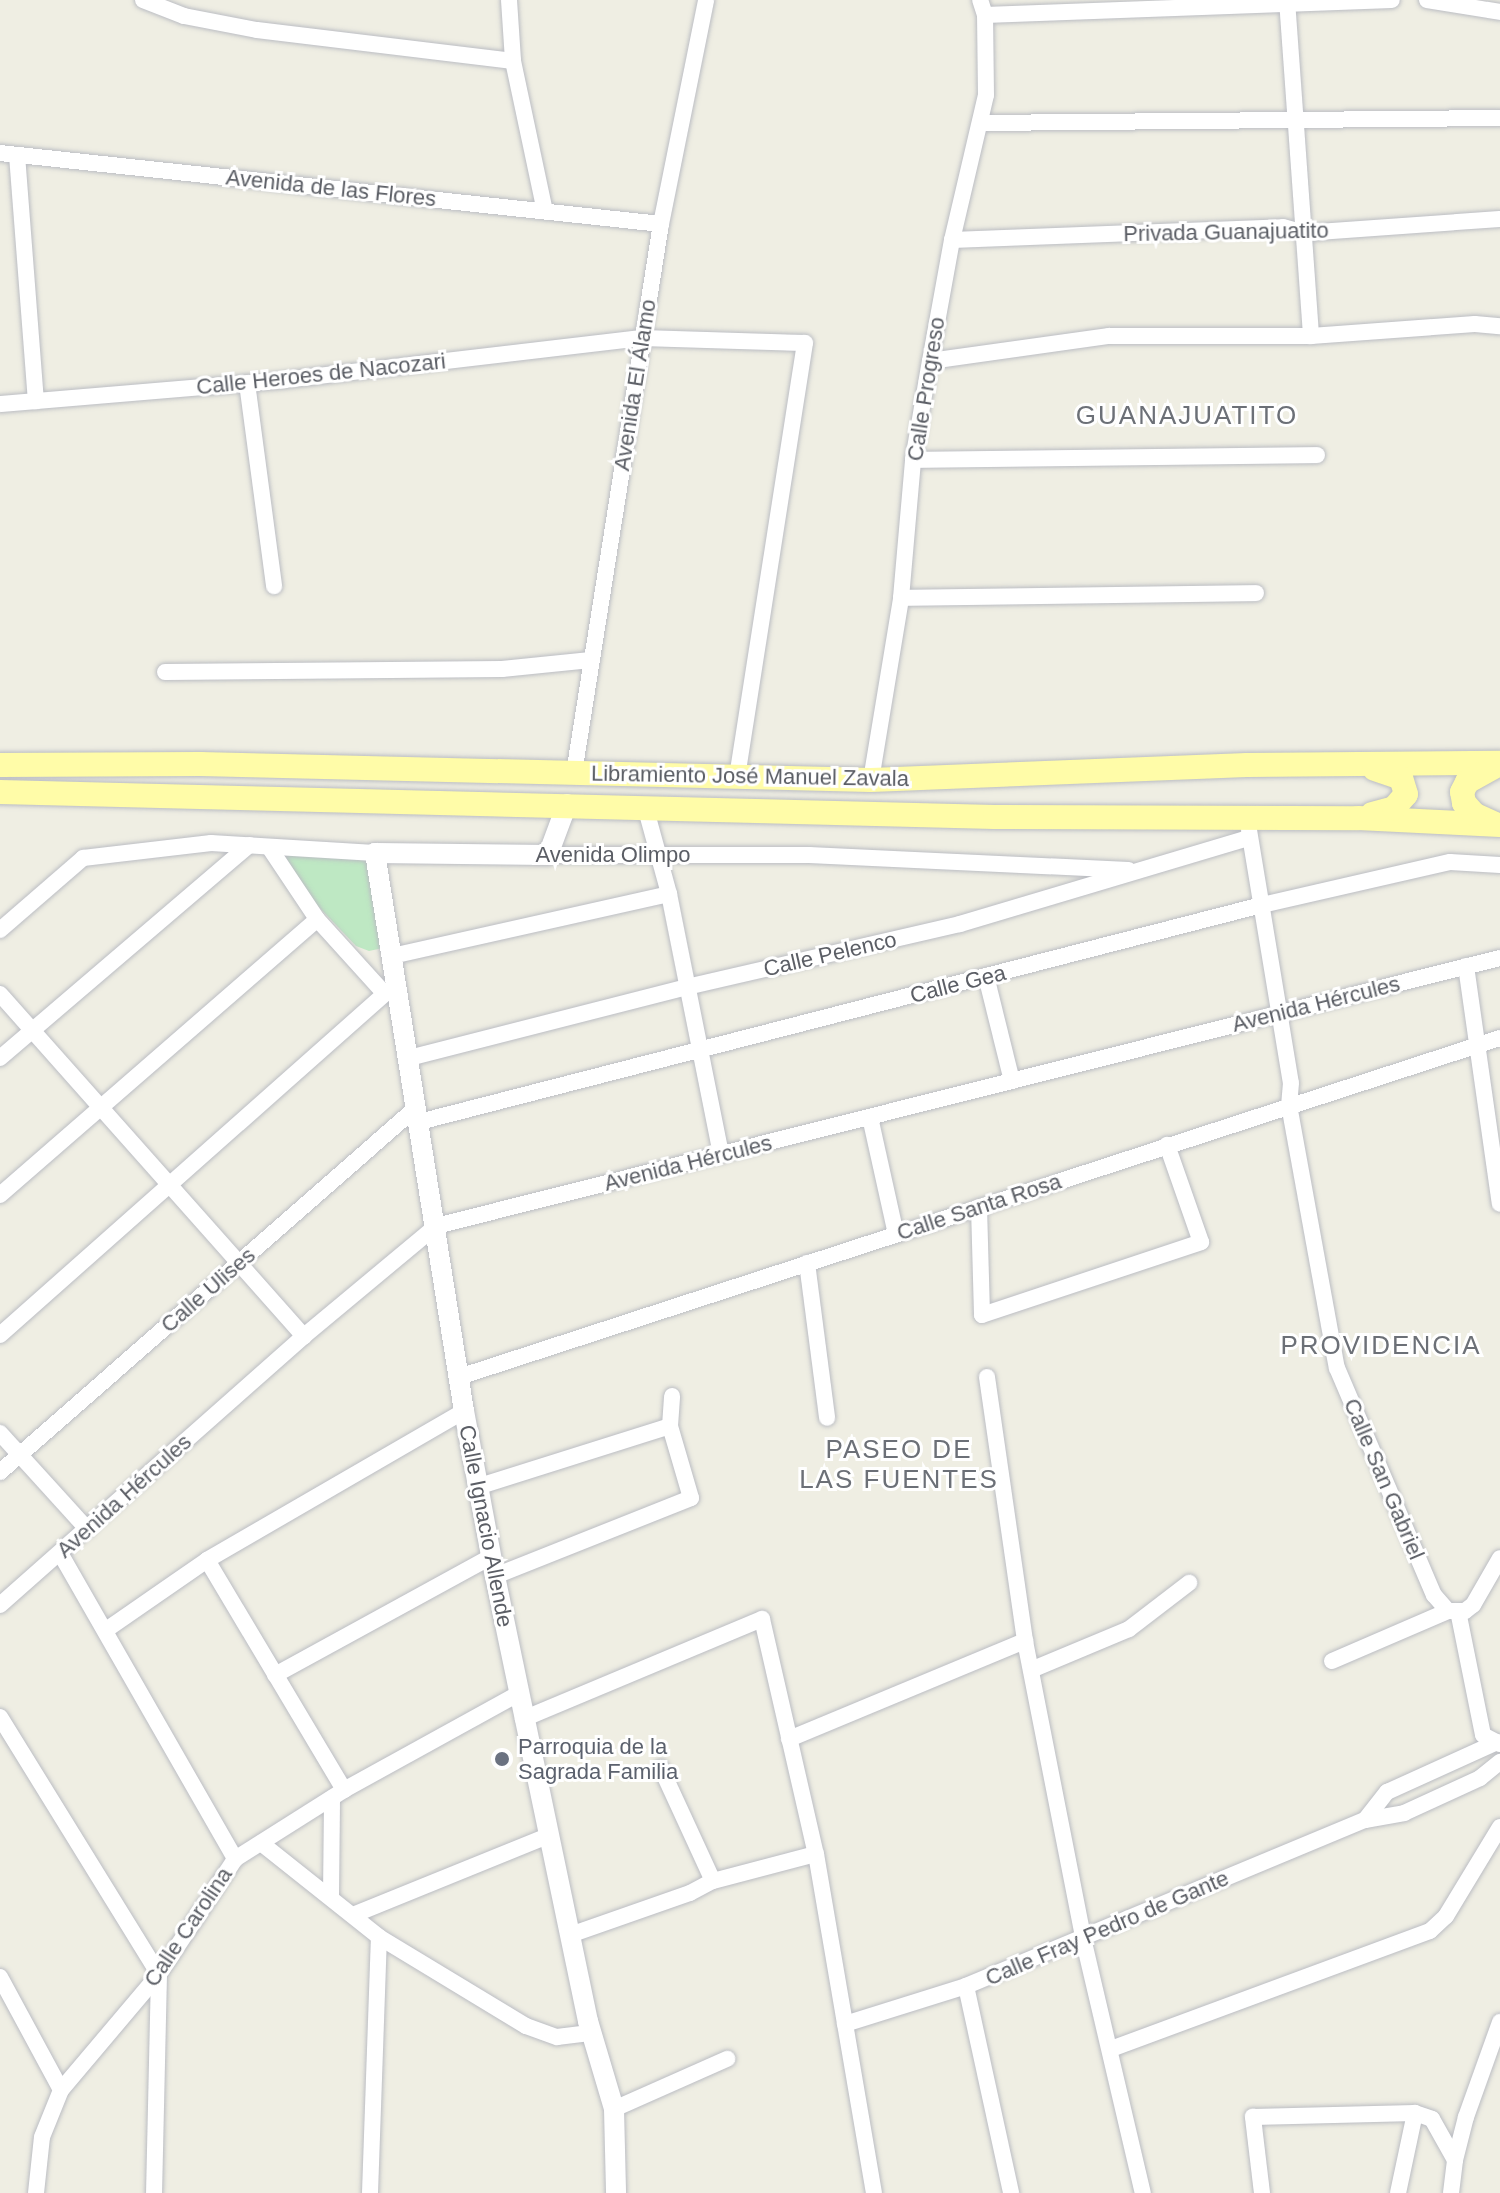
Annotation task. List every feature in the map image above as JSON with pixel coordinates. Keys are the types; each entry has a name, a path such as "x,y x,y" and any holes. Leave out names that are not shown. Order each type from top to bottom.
{"main road":[{"name":"Libramiento José Manuel Zavala","path":"0,765 215,765 871,780 1354,764 1500,764"},
{"path":"1354,764 1390,772 1406,786 1402,802 1394,808 1358,818"},
{"path":"1498,825 1474,814 1464,803 1462,792 1467,782 1500,764"},
{"name":"Libramiento José Manuel Zavala","path":"0,792 645,806 1249,828 1358,818 1498,825"}],"street":[{"path":"143,0 257,30 513,61"},
{"path":"509,0 513,61 545,211"},
{"name":"Avenida El Álamo","path":"574,773 661,224 706,0"},
{"path":"982,7 1392,0"},
{"path":"1427,0 1500,12"},
{"path":"1288,3 1311,336"},
{"name":"Calle Progreso","path":"871,780 901,598 913,460 952,240 986,95 982,7"},
{"path":"980,123 1500,118"},
{"name":"Avenida de las Flores","path":"0,153 661,224"},
{"path":"17,155 36,401"},
{"name":"Privada Guanajuatito","path":"952,240 1283,227 1304,233 1500,219"},
{"path":"930,361 1109,336 1311,336 1475,324 1500,326"},
{"name":"Calle Heroes de Nacozari","path":"0,404 247,383 642,338 805,343 737,778"},
{"path":"247,383 274,586"},
{"path":"913,460 1317,455"},
{"path":"901,598 1256,593"},
{"path":"165,672 281,668 502,669 591,660"},
{"path":"548,855 567,804"},
{"path":"645,806 669,894 721,1155"},
{"name":"Calle Pelenco","path":"409,1058 687,987 960,924 1143,871 1249,828"},
{"name":"Calle San Gabriel","path":"1249,828 1291,1083 1289,1105 1337,1368 1434,1595 1453,1611 1483,1735 1498,1743"},
{"name":"Avenida Olimpo","path":"0,930 83,858 211,843 375,853 809,855 1143,871"},
{"path":"0,1058 249,845"},
{"path":"0,1335 391,988 317,919 269,847"},
{"name":"Calle Ignacio Allende","path":"375,853 392,956 391,988 409,1058 464,1411 493,1566 570,1935 592,2033 614,2109 616,2193"},
{"name":"Calle Gea","path":"418,1114 699,1050 1262,905 1450,862 1500,865"},
{"path":"392,956 669,894"},
{"path":"0,1195 317,919"},
{"name":"Avenida Hércules","path":"0,1605 304,1336 436,1226 1500,958"},
{"path":"1466,966 1500,1204"},
{"path":"986,976 1012,1081"},
{"path":"0,994 304,1336"},
{"name":"Calle Santa Rosa","path":"459,1377 1500,1038"},
{"name":"Calle Ulises","path":"0,1472 239,1263 418,1114"},
{"path":"870,1117 896,1234"},
{"path":"979,1207 982,1315 1201,1242 1167,1145"},
{"path":"807,1263 827,1418"},
{"path":"987,1377 1025,1641 1083,1938 1143,2193"},
{"path":"275,1675 493,1566 691,1498 670,1426 672,1396"},
{"path":"106,1630 207,1560 464,1411"},
{"path":"480,1486 670,1426"},
{"path":"0,1433 87,1529"},
{"path":"60,1553 235,1859"},
{"path":"1332,1661 1473,1605 1500,1558"},
{"path":"207,1560 275,1675 338,1794 331,1896"},
{"path":"1031,1670 1129,1629 1189,1583"},
{"path":"523,1719 762,1619 816,1854 874,2193"},
{"path":"789,1739 1025,1641"},
{"name":"Calle Carolina","path":"36,2193 42,2137 61,2090 159,1974 235,1859 338,1794 518,1694"},
{"path":"0,1717 159,1974 154,2193"},
{"name":"Calle Fray Pedro de Gante","path":"1365,1820 1387,1792 1498,1743"},
{"name":"Calle Fray Pedro de Gante","path":"845,2024 966,1986 1365,1820 1404,1813 1480,1778 1500,1762"},
{"path":"661,1768 713,1881"},
{"path":"1111,2049 1430,1931 1446,1916 1500,1827"},
{"path":"353,1915 550,1835"},
{"path":"261,1843 379,1937 526,2026 557,2037 592,2033"},
{"path":"570,1935 690,1893 713,1881 816,1854"},
{"path":"370,2193 379,1937"},
{"path":"0,1977 61,2090"},
{"path":"966,1986 1011,2193"},
{"path":"1451,2193 1455,2160 1500,2022"},
{"path":"614,2109 727,2059"},
{"path":"1262,2193 1253,2117 1415,2113 1432,2119 1455,2160"},
{"path":"1398,2193 1415,2113"}],"green space":[{"path":"284,855 366,859 383,948 369,951 356,946 316,904"}],"place":[{"name":"Parroquia de la Sagrada Familia","path":"502,1759"}],"district":[{"name":"GUANAJUATITO","path":"1187,416"},
{"name":"PROVIDENCIA","path":"1381,1346"},
{"name":"PASEO DE LAS FUENTES","path":"899,1465"}]}
